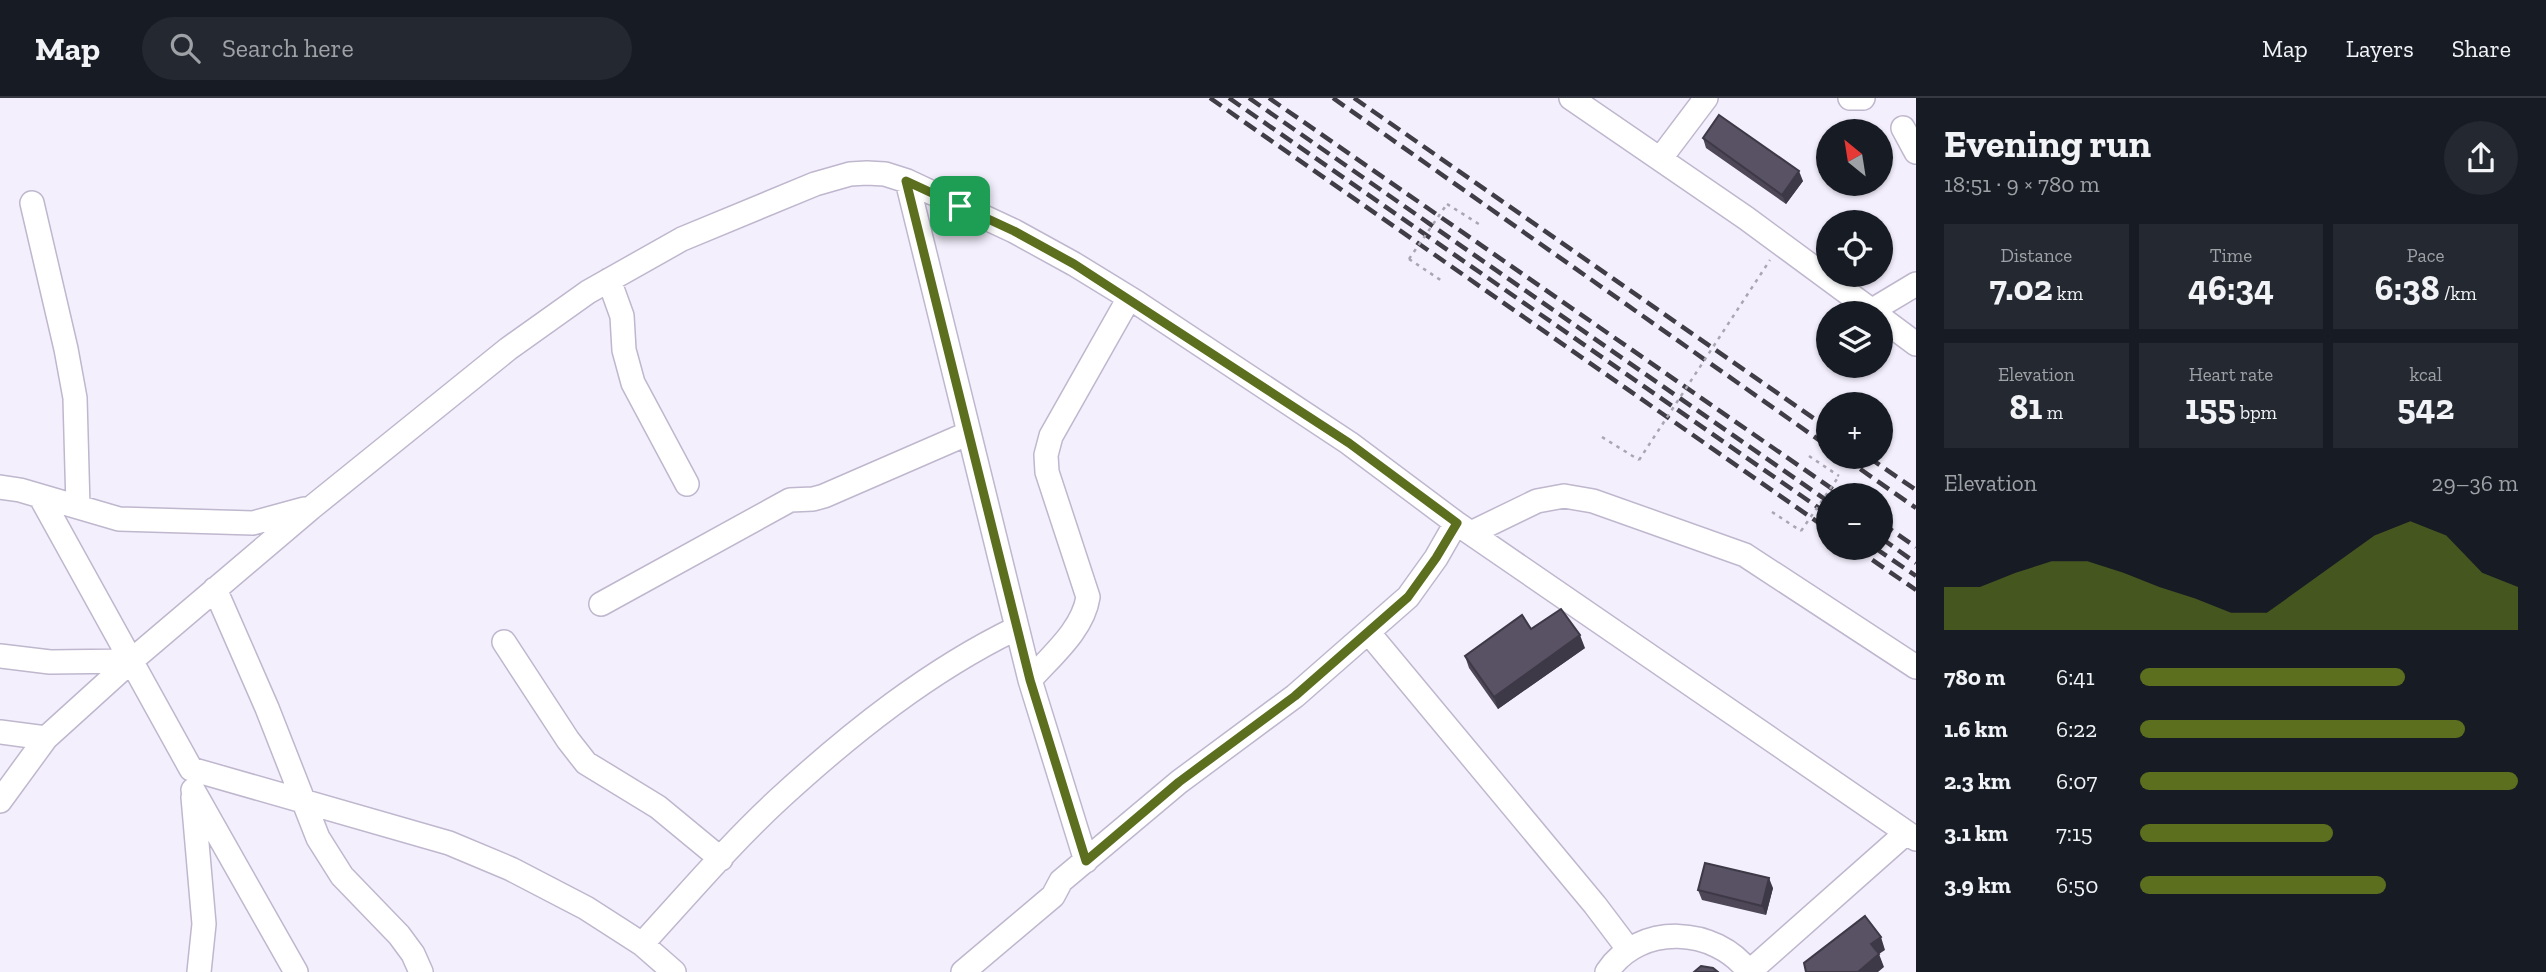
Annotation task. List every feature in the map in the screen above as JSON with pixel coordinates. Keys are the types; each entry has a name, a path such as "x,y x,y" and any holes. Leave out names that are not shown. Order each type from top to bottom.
{"street":[{"path":"1571,98 1746,218 1858,301"},
{"path":"1660,159 1706,98"},
{"path":"1850,98 1863,98"},
{"path":"1903,128 1916,152"},
{"path":"0,801 46,738 131,661 310,508 508,349 588,292 682,240 832,178 867,173 885,174 1014,231 1129,298 1349,443 1464,528 1911,836 1749,972 1740,960 1716,943 1686,935 1656,938 1629,950 1607,972"},
{"path":"906,181 1030,680 1086,861"},
{"path":"32,203 75,398 78,508"},
{"path":"610,280 622,316 624,350 633,383 687,484"},
{"path":"1893,301 1916,284"},
{"path":"1030,680 1079,624 1086,611 1088,597 1047,472 1046,455 1051,436 1129,298"},
{"path":"1893,327 1916,344"},
{"path":"601,604 790,500 824,496 969,433"},
{"path":"0,487 119,519 253,523 310,508"},
{"path":"40,496 296,972"},
{"path":"963,972 1053,896 1062,881 1179,782 1295,696 1408,597 1436,558 1464,528 1537,501 1564,496 1593,501 1745,555 1916,667"},
{"path":"215,589 305,802 317,838 342,876 399,935 413,954 421,972"},
{"path":"642,944 779,799 875,718 976,647 1017,628"},
{"path":"1368,632 1595,905 1629,950"},
{"path":"504,642 586,763 658,807 721,859"},
{"path":"0,656 50,663 131,661"},
{"path":"0,732 46,738"},
{"path":"192,779 305,802 449,843 511,869 586,908 642,944 674,972"},
{"path":"192,779 204,924 199,972"},
{"path":"946,972 1046,887 1062,881"}],"path":[{"path":"1441,281 1409,259 1447,204 1482,226"},
{"path":"1602,437 1639,460 1770,260"},
{"path":"1772,512 1801,531 1839,476 1809,456"}],"building":[{"path":"1719,115 1799,171 1782,195 1703,138"},
{"path":"1561,609 1580,635 1494,697 1465,656 1522,615 1531,629"},
{"path":"1705,863 1769,878 1762,906 1698,890"},
{"path":"1865,916 1881,937 1871,944 1879,954 1858,972 1806,972 1804,963"},
{"path":"1701,966 1713,968 1718,972 1694,972"}],"railway":[{"path":"1210,98 1816,521"},
{"path":"1229,98 1816,506"},
{"path":"1249,98 1816,493"},
{"path":"1269,98 1824,483"},
{"path":"1333,98 1816,438"},
{"path":"1354,98 1816,420"},
{"path":"1860,469 1916,508"},
{"path":"1885,469 1916,490"},
{"path":"1893,531 1916,547"},
{"path":"1893,547 1916,563"},
{"path":"1872,560 1916,590"},
{"path":"1893,560 1916,576"}],"route":[{"path":"906,181 960,206 1014,231 1136,302 1349,443 1457,523 1408,597 1295,696 1179,782 1086,861 1030,680 906,181"}]}
